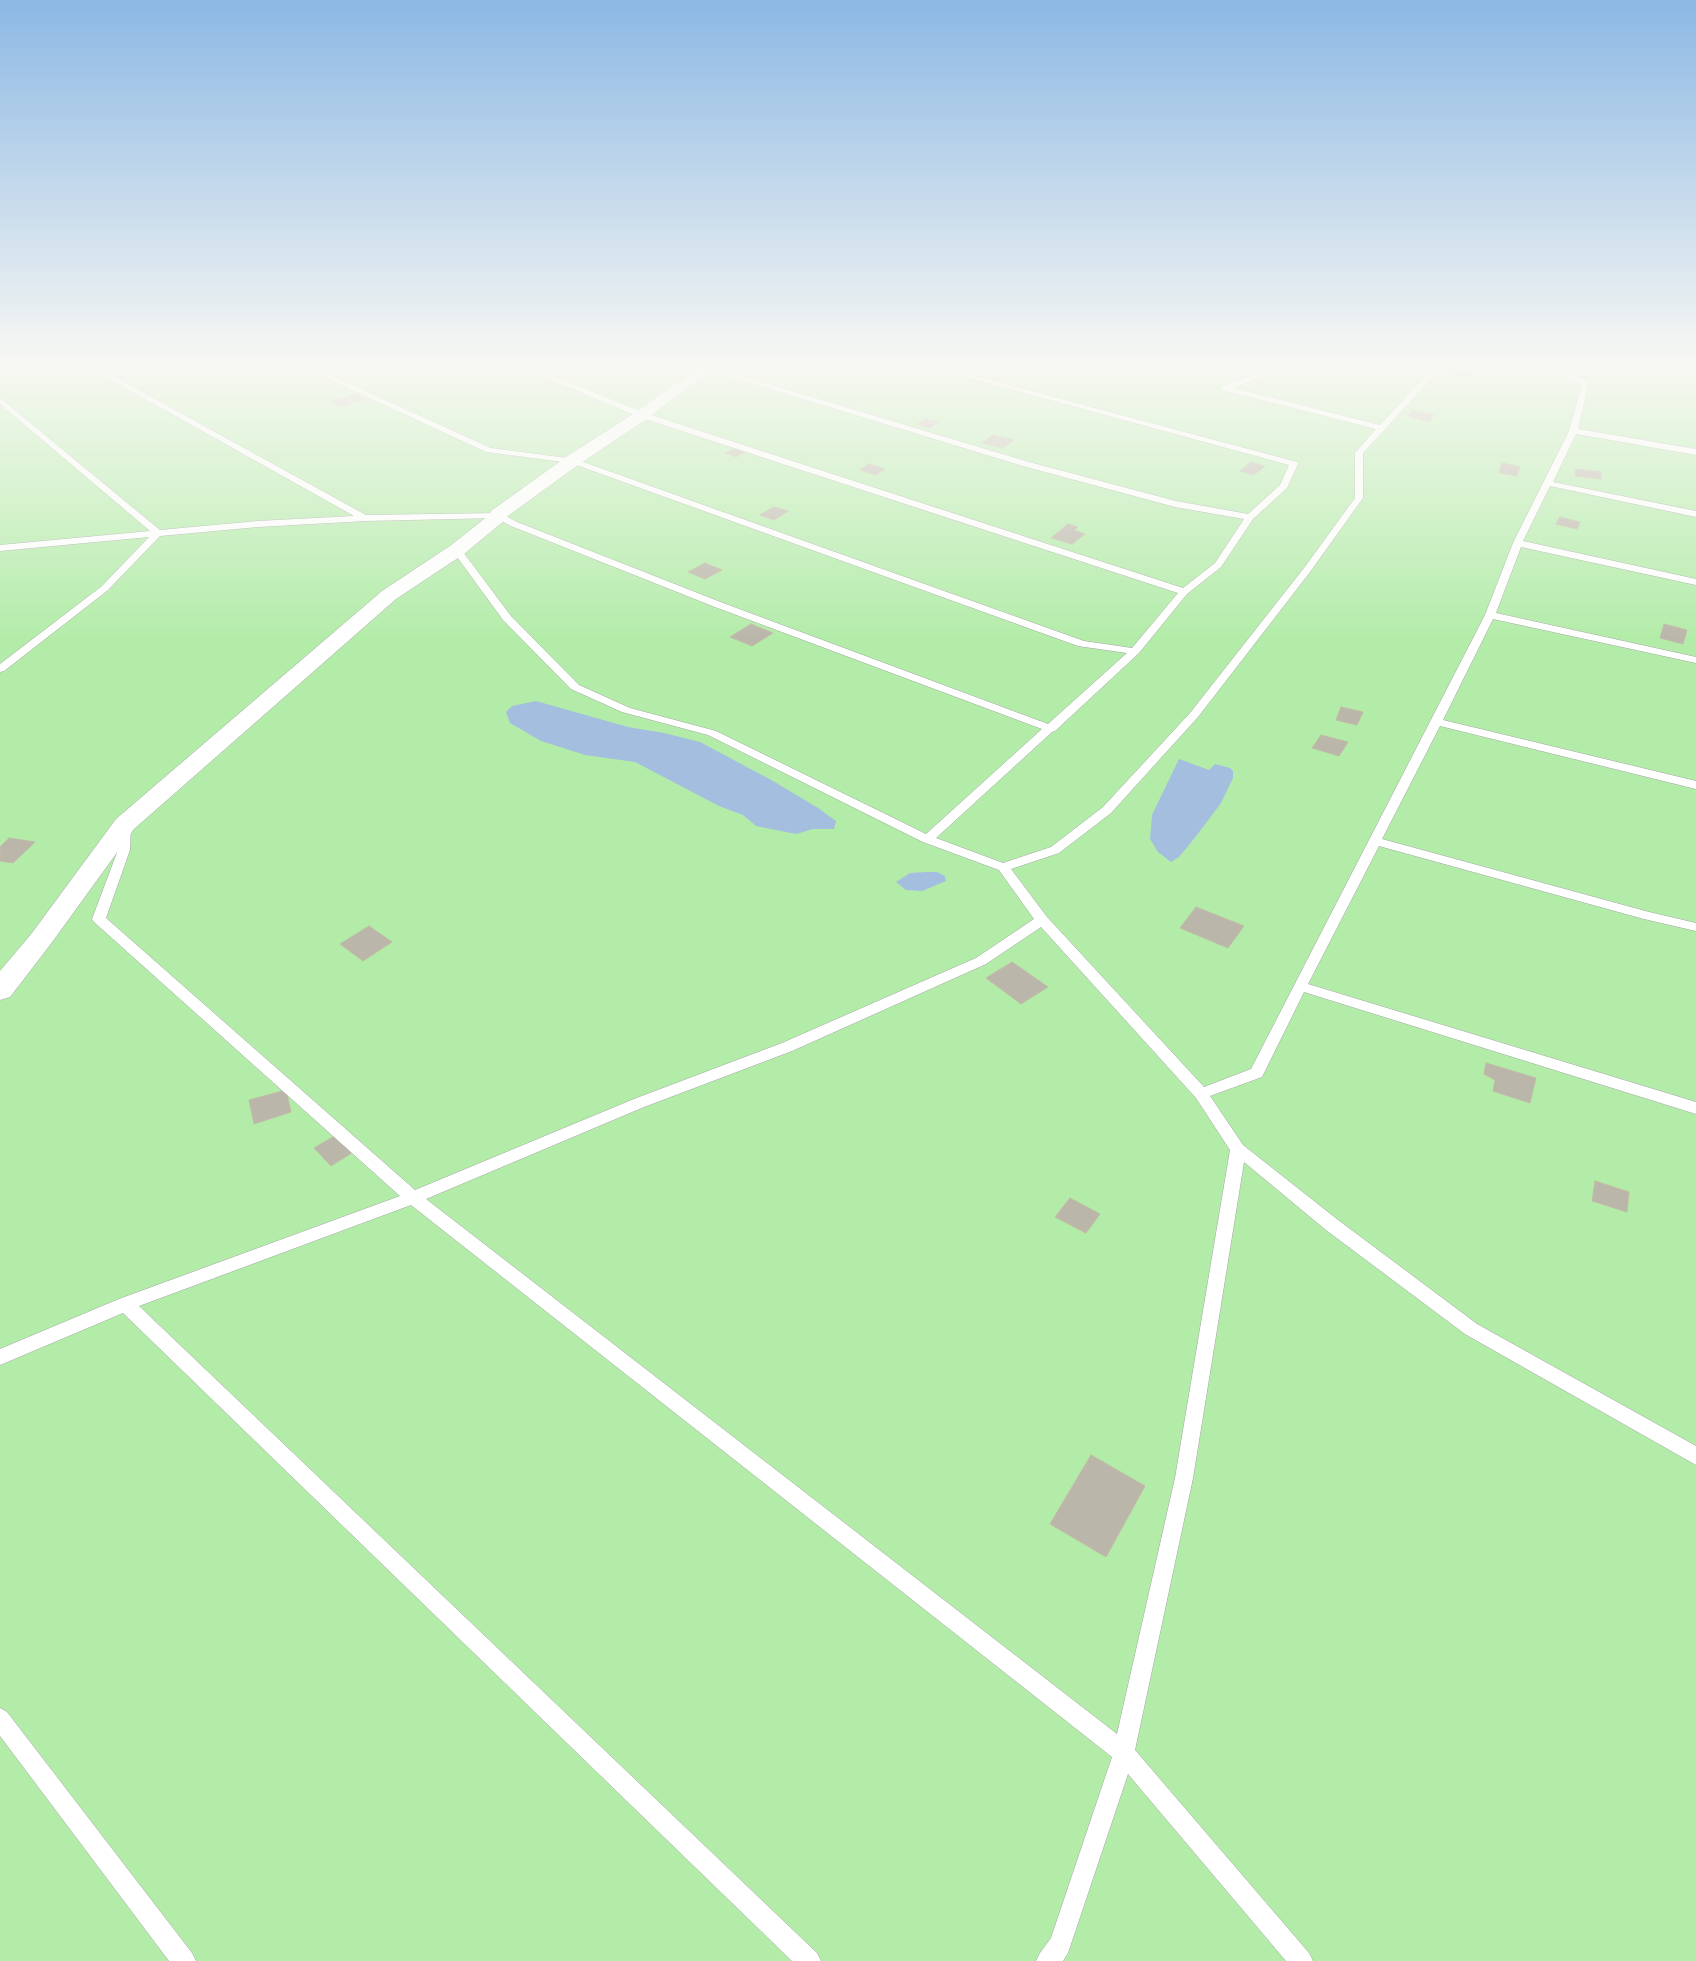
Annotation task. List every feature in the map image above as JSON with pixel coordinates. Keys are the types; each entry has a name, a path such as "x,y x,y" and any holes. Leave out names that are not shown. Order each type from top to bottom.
{"street":[{"path":"0,990 125,824 389,595 457,550 498,516 579,457"}],"lane":[{"path":"67,457 158,533"},
{"path":"254,457 365,518"},
{"path":"538,457 572,461 1082,644 1135,651"},
{"path":"769,457 1184,592"},
{"path":"1002,457 1175,504 1250,517"},
{"path":"927,840 1135,651 1184,592 1218,565 1250,517 1284,486 1294,464 1266,457"},
{"path":"1003,867 1055,850 1108,810 1194,716 1307,570 1359,498 1359,457"},
{"path":"1202,1094 1257,1073 1490,615 1518,543 1560,457"},
{"path":"1547,483 1696,514"},
{"path":"0,548 258,524 365,518 498,516 522,528 719,605 1051,729"},
{"path":"0,669 105,588 158,533"},
{"path":"1518,543 1696,582"},
{"path":"457,550 507,618 575,687 626,710 712,733 927,840 1003,867 1042,920 1202,1094 1238,1149 1332,1225 1470,1329 1696,1456"},
{"path":"1490,615 1696,660"},
{"path":"1437,722 1696,785"},
{"path":"125,824 124,850 99,919 413,1198 1124,1753 1301,1961"},
{"path":"1375,841 1649,916 1696,927"},
{"path":"0,1357 125,1304 413,1198 639,1103 796,1043 982,961 1042,920"},
{"path":"1300,986 1696,1108"},
{"path":"1048,1961 1060,1945 1124,1753 1184,1478 1238,1149"},
{"path":"125,1304 809,1961"},
{"path":"0,1719 184,1961"}],"green space":[{"path":"0,457 1696,457 1696,1961 0,1961"}],"water":[{"path":"536,701 628,727 700,742 773,781 818,808 836,821 834,829 813,829 796,834 756,826 743,815 719,806 635,762 585,755 541,741 510,723 506,712 512,706"},
{"path":"1179,759 1209,770 1215,764 1230,768 1233,771 1233,778 1221,803 1179,857 1171,862 1158,852 1150,839 1152,815"},
{"path":"937,872 945,876 946,881 922,891 906,890 896,882 910,873"}],"building":[{"path":"1251,462 1265,466 1254,475 1240,471"},
{"path":"1502,463 1520,467 1517,476 1499,473"},
{"path":"869,464 885,469 876,475 860,470"},
{"path":"1576,469 1601,472 1601,479 1575,476"},
{"path":"774,507 788,511 774,520 760,515"},
{"path":"1560,517 1580,522 1577,529 1556,524"},
{"path":"1068,524 1078,527 1074,530 1085,534 1072,544 1051,538"},
{"path":"705,563 722,570 705,579 688,572"},
{"path":"751,624 773,633 752,646 730,637"},
{"path":"1664,624 1687,630 1683,644 1660,638"},
{"path":"1341,707 1363,712 1357,725 1336,720"},
{"path":"1321,735 1348,742 1339,756 1312,748"},
{"path":"9,838 35,842 13,863 0,861 0,847"},
{"path":"1196,907 1244,926 1228,948 1180,928"},
{"path":"369,926 392,942 363,961 340,944"},
{"path":"1012,962 1048,987 1021,1004 986,978"},
{"path":"1486,1063 1536,1078 1530,1103 1493,1091 1495,1080 1484,1074"},
{"path":"286,1090 291,1112 254,1124 249,1100"},
{"path":"336,1135 353,1152 331,1166 314,1148"},
{"path":"1595,1181 1629,1192 1627,1212 1592,1201"},
{"path":"1070,1198 1100,1214 1086,1233 1055,1217"},
{"path":"1091,1455 1145,1486 1106,1557 1050,1524"}]}
